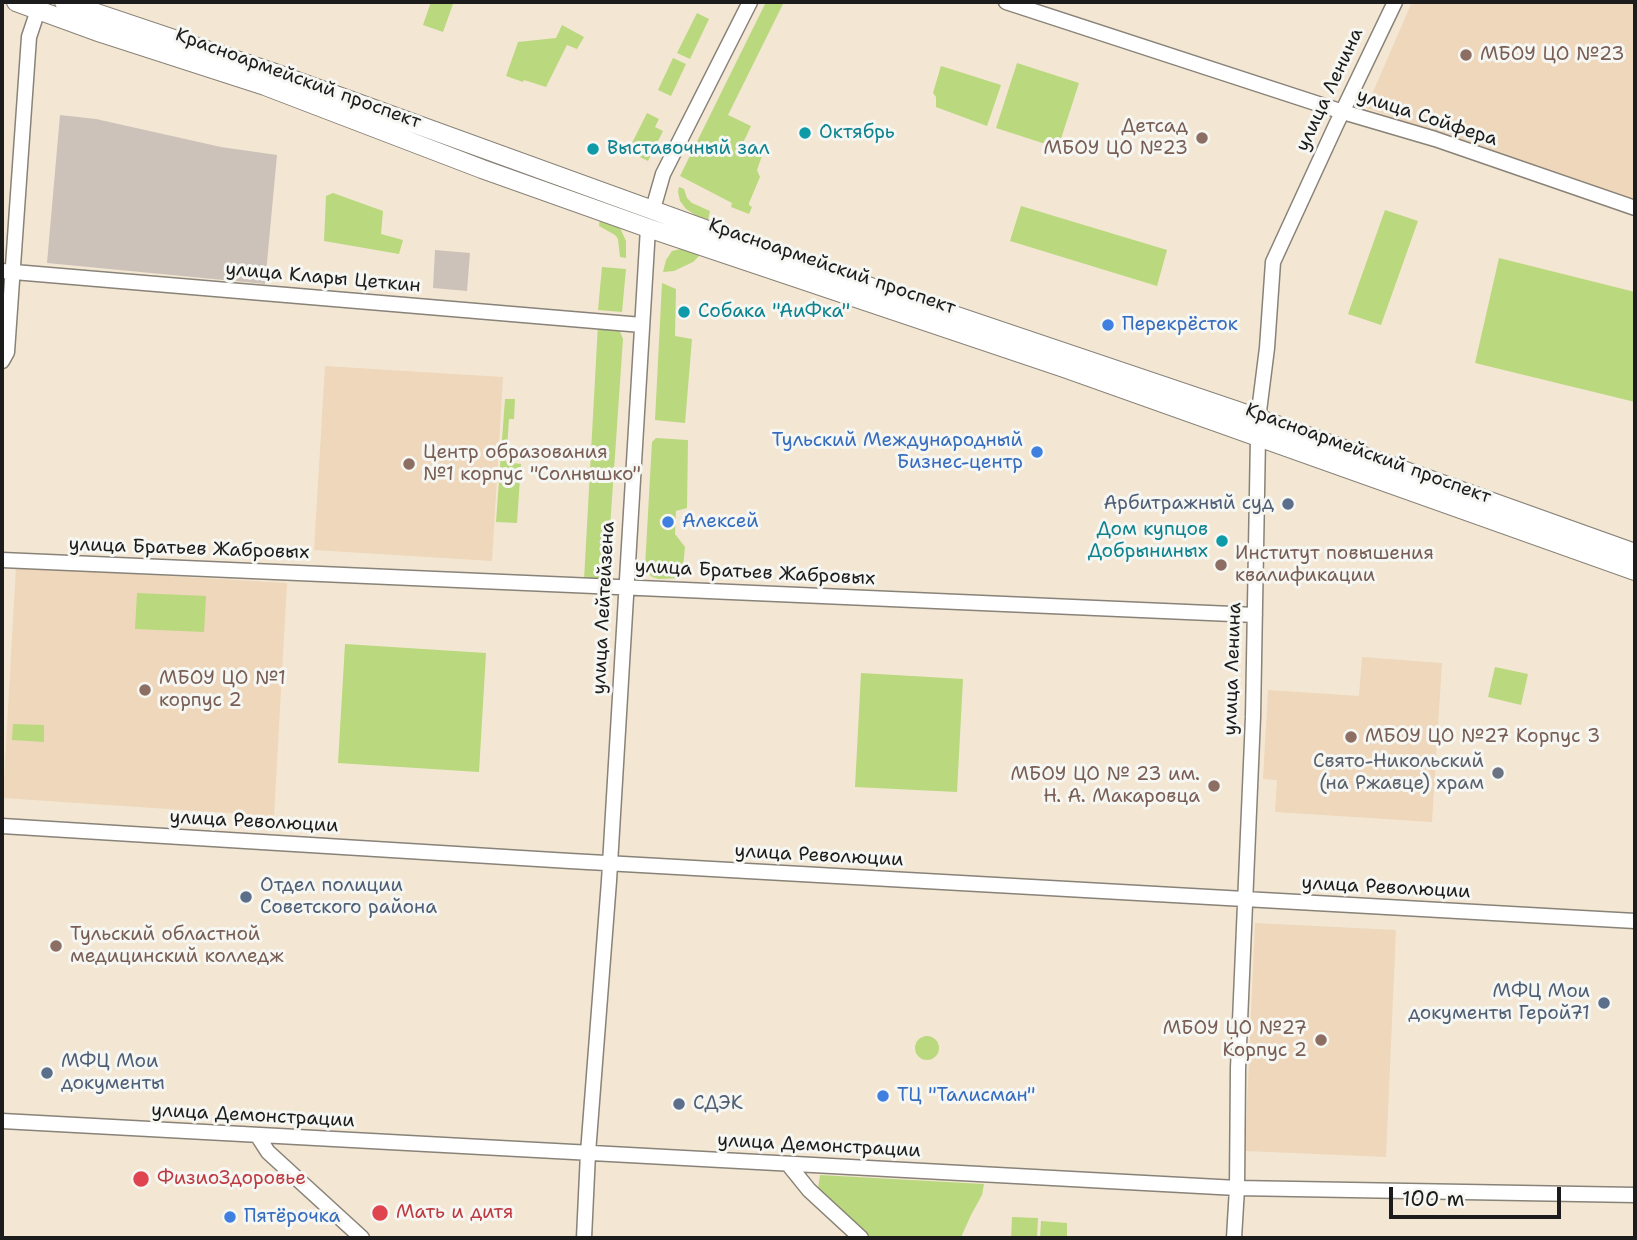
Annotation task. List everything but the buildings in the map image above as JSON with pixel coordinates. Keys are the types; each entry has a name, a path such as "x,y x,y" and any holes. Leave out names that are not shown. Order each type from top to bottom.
{"main road":[{"name":"Красноармейский проспект","path":"16,2 101,33 265,86 482,169 648,228 1051,363 1635,571"},
{"name":"Красноармейский проспект","path":"64,2 272,72 782,257 1258,419 1635,553"},
{"name":"улица Лейтейзена","path":"648,228 653,209"},
{"name":"улица Ленина","path":"1258,419 1258,438"}],"street":[{"name":"улица Лейтейзена","path":"653,209 663,174 750,2"},
{"name":"улица Сойфера","path":"1006,2 1434,139 1635,208"},
{"name":"улица Ленина","path":"1258,419 1267,348 1273,262 1395,2"},
{"path":"2,361 7,352 7,271 29,37 38,10"},
{"name":"улица Лейтейзена","path":"584,1238 610,863 648,228"},
{"name":"улица Клары Цеткин","path":"7,271 642,325"},
{"name":"улица Ленина","path":"1234,1238 1238,1068 1253,717 1258,438"},
{"name":"улица Братьев Жабровых","path":"2,560 1255,615"},
{"name":"улица Революции","path":"2,826 1635,921"},
{"name":"улица Демонстрации","path":"2,1121 1237,1188 1635,1195"},
{"path":"257,1135 268,1152 362,1238"},
{"path":"788,1164 809,1190 861,1238"}],"shaded area":[{"path":"1412,2 1635,2 1635,204 1366,108"},
{"path":"60,115 96,119 221,147 277,155 265,284 47,263"},
{"path":"435,250 470,253 467,291 433,288"},
{"name":"Центр образования №1 корпус \"Солнышко\"","path":"325,366 503,377 492,561 314,550"},
{"name":"МБОУ ЦО №1 корпус 2","path":"16,567 287,583 274,816 3,798"},
{"name":"МБОУ ЦО №27 Корпус 3","path":"1362,657 1442,663 1432,822 1275,812 1277,780 1263,779 1268,690 1359,696"},
{"name":"МБОУ ЦО №27 Корпус 2","path":"1255,923 1396,930 1386,1157 1245,1151"}],"green space":[{"path":"431,2 453,4 443,32 423,25"},
{"path":"766,2 784,2 728,115 751,126 743,143 763,153 757,170 760,177 749,203 752,207 749,214 731,207 732,203 680,176"},
{"path":"697,13 709,19 690,59 677,53"},
{"path":"562,25 584,37 577,49 567,45 546,87 506,76 518,42 556,38"},
{"path":"673,58 686,64 671,96 658,90"},
{"path":"1017,63 1079,83 1058,148 996,128"},
{"path":"941,66 1001,85 987,126 936,107 933,93"},
{"path":"647,113 659,119 655,127 663,131 648,161 628,151"},
{"path":"679,187 684,189 692,203 710,211 708,220 686,209 680,201"},
{"path":"333,193 383,211 381,234 403,240 399,254 324,241 326,196"},
{"path":"1021,206 1167,250 1157,286 1010,241"},
{"path":"1385,210 1418,221 1381,325 1348,314"},
{"path":"600,217 617,225 621,230 626,241 626,258 620,257 615,235 599,226"},
{"path":"681,249 700,255 693,262 674,271 663,272 672,251"},
{"path":"1499,258 1635,292 1635,402 1475,363"},
{"path":"602,267 626,269 622,312 598,310"},
{"path":"662,283 676,289 675,336 692,339 685,423 655,420"},
{"path":"598,324 619,329 623,339 607,571 603,578 584,580"},
{"path":"505,399 515,399 514,419 509,419 506,462 521,464 517,523 496,522"},
{"path":"656,438 688,440 687,508 676,511 675,534 685,547 682,578 652,577 645,567 652,442"},
{"path":"137,593 206,596 204,632 135,629"},
{"path":"345,644 486,653 479,772 338,763"},
{"path":"1495,667 1528,674 1521,705 1488,697"},
{"path":"861,673 963,679 957,792 855,787"},
{"path":"13,724 44,725 44,742 12,740"},
{"path":"927,1036 936,1039 939,1048 936,1057 927,1060 918,1057 915,1048 918,1039"},
{"path":"820,1175 984,1184 982,1195 962,1238 871,1238 818,1188"},
{"path":"1012,1217 1038,1218 1037,1238 1011,1238"},
{"path":"1041,1221 1067,1223 1067,1238 1040,1238"}],"place":[{"name":"МБОУ ЦО №23","path":"1466,55"},
{"name":"Октябрь","path":"805,133"},
{"name":"Детсад МБОУ ЦО №23","path":"1202,138"},
{"name":"Выставочный зал","path":"593,149"},
{"name":"Собака \"АиФка\"","path":"684,312"},
{"name":"Перекрёсток","path":"1108,325"},
{"name":"Тульский Международный Бизнес-центр","path":"1037,452"},
{"name":"Центр образования №1 корпус \"Солнышко\"","path":"409,464"},
{"name":"Арбитражный суд","path":"1288,504"},
{"name":"Алексей","path":"668,522"},
{"name":"Дом купцов Добрыниных","path":"1222,541"},
{"name":"Институт повышения квалификации","path":"1221,565"},
{"name":"МБОУ ЦО №1 корпус 2","path":"145,690"},
{"name":"МБОУ ЦО №27 Корпус 3","path":"1351,737"},
{"name":"Свято-Никольский (на Ржавце) храм","path":"1498,773"},
{"name":"МБОУ ЦО № 23 им. Н. А. Макаровца","path":"1214,786"},
{"name":"Отдел полиции Советского района","path":"246,897"},
{"name":"Тульский областной медицинский колледж","path":"56,946"},
{"name":"МФЦ Мои документы Герой71","path":"1604,1003"},
{"name":"МБОУ ЦО №27 Корпус 2","path":"1321,1040"},
{"name":"МФЦ Мои документы","path":"47,1073"},
{"name":"ТЦ \"Талисман\"","path":"883,1096"},
{"name":"СДЭК","path":"679,1104"},
{"name":"ФизиоЗдоровье","path":"141,1179"},
{"name":"Мать и дитя","path":"380,1213"},
{"name":"Пятёрочка","path":"230,1217"}]}
